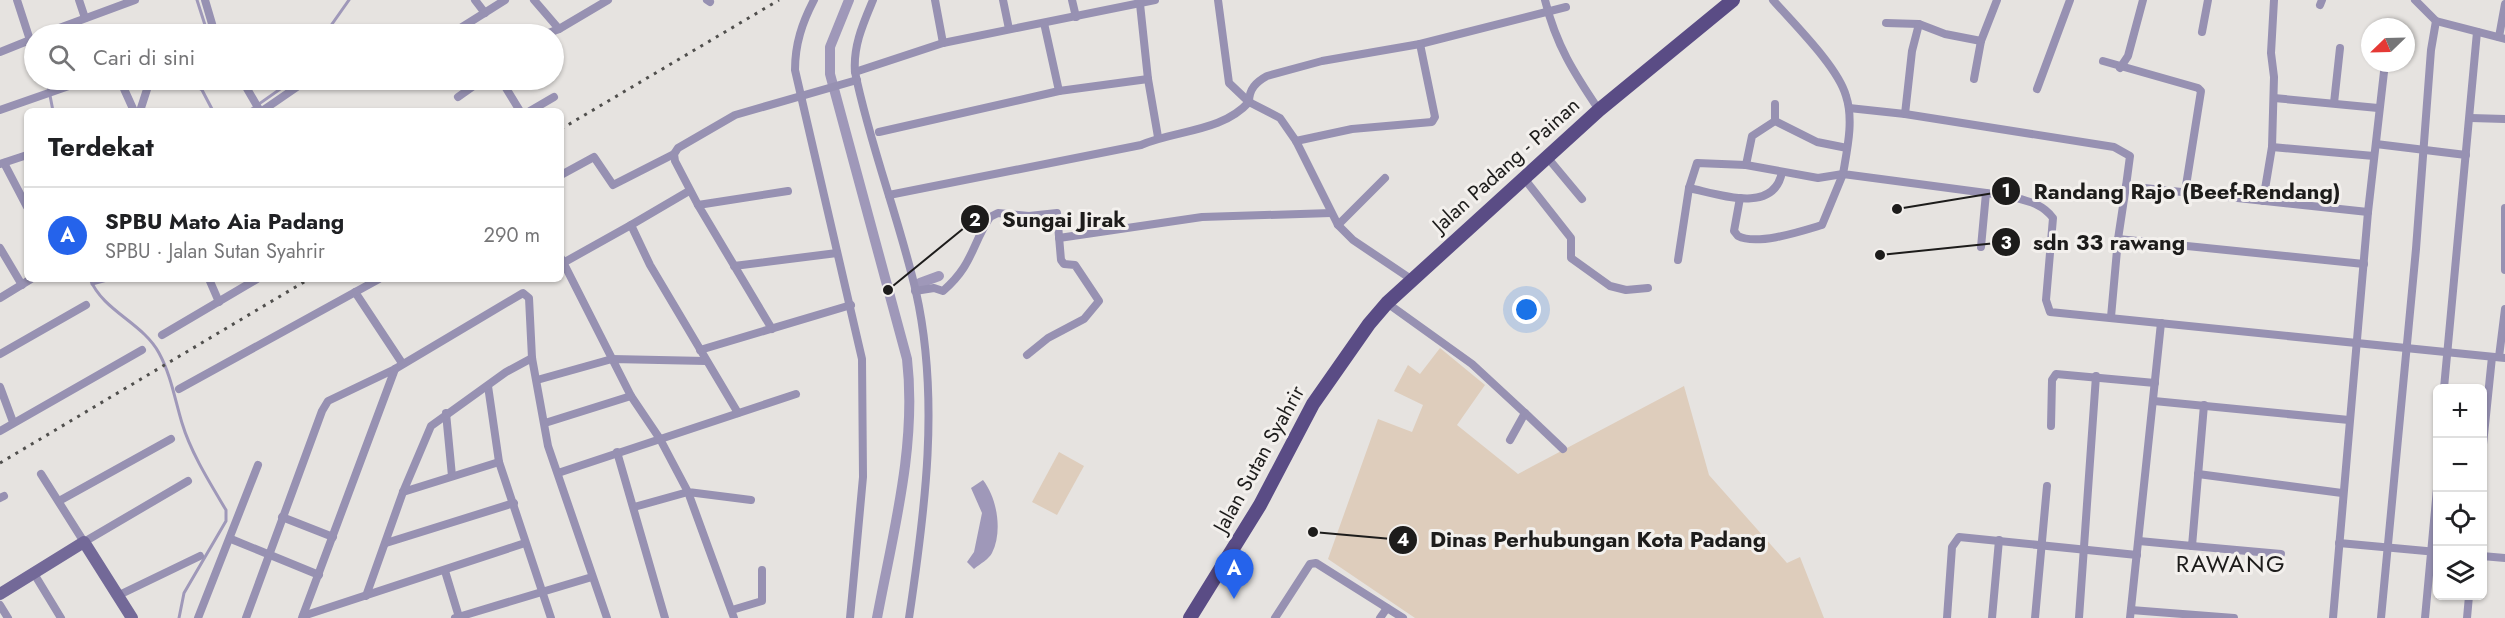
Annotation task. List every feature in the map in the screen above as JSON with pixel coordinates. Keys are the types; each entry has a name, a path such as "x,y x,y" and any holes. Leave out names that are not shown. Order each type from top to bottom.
{"main road":[{"name":"Jalan Padang - Painan","path":"1327,381 1387,303 1411,279 1599,110 1733,0"},
{"name":"Jalan Sutan Syahrir","path":"1190,618 1260,505 1327,381"}],"street":[{"path":"17,0 26,24"},
{"path":"79,0 86,18"},
{"path":"70,24 135,0"},
{"path":"205,0 212,24"},
{"path":"475,0 485,13"},
{"path":"467,24 505,0"},
{"path":"534,0 556,24"},
{"path":"564,26 597,3 608,0"},
{"path":"814,0 802,23 795,52 795,70 804,95 862,359 863,477 850,618"},
{"path":"873,0 860,28 855,54 854,78 915,290 927,358 930,405 922,512 909,618"},
{"path":"935,0 943,43"},
{"path":"1003,0 1009,29"},
{"path":"1072,0 1076,17"},
{"path":"564,173 594,157 613,184 674,154 692,139 730,118 854,78 943,43 1155,0"},
{"path":"1218,0 1229,83 1249,102 1280,118 1296,141 1338,225 1353,240 1411,279"},
{"path":"1545,0 1567,63 1599,110"},
{"path":"1740,198 1734,231 1738,236 1753,239 1789,235 1822,225 1843,174 1849,108 1838,78 1773,0"},
{"path":"1974,79 1981,41 1997,0"},
{"path":"2037,89 2070,0"},
{"path":"2120,68 2128,56 2143,0"},
{"path":"2202,32 2208,0"},
{"path":"2263,201 2272,147 2274,98 2271,53 2274,0"},
{"path":"2415,0 2436,21 2502,38 2505,3"},
{"path":"1140,4 1148,79 1158,137"},
{"path":"889,195 1141,145 1158,137 1223,121 1240,112 1249,102 1249,93 1259,80 1267,76 1322,61 1420,44 1566,7"},
{"path":"2381,618 2407,346 2431,50 2436,21"},
{"path":"1044,23 1059,91"},
{"path":"1886,23 1919,24 1945,34 1981,41"},
{"path":"1905,114 1912,51 1919,24"},
{"path":"2444,384 2471,118 2477,32"},
{"path":"0,52 24,42"},
{"path":"1296,141 1352,129 1432,122 1435,117 1420,44"},
{"path":"2334,102 2340,48"},
{"path":"2103,62 2199,88 2201,91 2185,192"},
{"path":"2333,618 2368,212 2384,72"},
{"path":"879,132 1059,91 1148,79"},
{"path":"0,110 59,90"},
{"path":"125,90 134,108"},
{"path":"141,108 147,90"},
{"path":"248,90 259,108 290,90"},
{"path":"458,97 468,90"},
{"path":"507,90 518,108"},
{"path":"535,108 554,97"},
{"path":"2274,98 2378,108"},
{"path":"1775,104 1775,121"},
{"path":"1849,108 1905,114 2114,147 2130,156 2118,239 2111,317"},
{"path":"2471,118 2505,118"},
{"path":"1775,121 1817,142 1847,148"},
{"path":"1746,165 1752,136 1775,121"},
{"path":"2376,144 2466,155"},
{"path":"2272,147 2374,156"},
{"path":"674,154 689,191 772,330"},
{"path":"24,156 2,164 24,202"},
{"path":"1547,157 1582,199"},
{"path":"1678,260 1689,188 1697,163 1746,165 1818,178 1843,174 1986,194 2036,203 2046,209 2052,218 2046,300 2050,312 2499,357"},
{"path":"1689,188 1755,199 1767,195 1780,183 1782,172"},
{"path":"1523,177 1571,238 1570,252 1574,261 1618,290 1648,288"},
{"path":"1338,225 1385,178"},
{"path":"2126,186 2368,212"},
{"path":"564,260 689,191"},
{"path":"698,204 788,191"},
{"path":"1981,247 1986,194"},
{"path":"2505,208 2505,270"},
{"path":"915,290 934,288 943,291 956,280 970,261 990,217 998,213 1029,216 1057,213 1061,260 1064,264 1075,265 1099,301 1084,319 1048,338 1027,356"},
{"path":"1059,238 1202,217 1331,213"},
{"path":"631,225 650,265 738,413"},
{"path":"2118,239 2364,264"},
{"path":"0,248 22,285"},
{"path":"734,266 837,253"},
{"path":"564,265 632,396 660,439 688,492 733,614 762,601 762,570"},
{"path":"0,298 26,282"},
{"path":"210,282 219,302"},
{"path":"162,335 252,282"},
{"path":"179,389 373,282"},
{"path":"355,292 398,366"},
{"path":"246,618 322,411 328,401 398,366 523,293 529,298 532,358 548,446 607,618"},
{"path":"1387,303 1472,364 1563,449"},
{"path":"0,354 86,305"},
{"path":"700,350 851,305"},
{"path":"2485,438 2505,309"},
{"path":"2160,323 2131,614 2234,618"},
{"path":"0,431 142,350"},
{"path":"366,596 403,492 434,423 506,372 532,358"},
{"path":"537,380 612,359 706,361"},
{"path":"302,617 398,366"},
{"path":"2052,426 2053,376 2060,373 2155,383"},
{"path":"2079,618 2096,376"},
{"path":"488,386 499,462 551,618"},
{"path":"0,387 13,422"},
{"path":"558,473 796,394"},
{"path":"544,423 632,396"},
{"path":"2154,401 2349,420"},
{"path":"2192,546 2204,405"},
{"path":"446,413 452,476"},
{"path":"1510,440 1525,413"},
{"path":"59,501 171,439"},
{"path":"617,452 664,618"},
{"path":"403,492 499,462"},
{"path":"198,618 231,539 258,465"},
{"path":"41,474 132,618"},
{"path":"2198,474 2342,493"},
{"path":"0,594 33,572 188,481"},
{"path":"2035,618 2047,486"},
{"path":"634,507 688,492 751,500"},
{"path":"2435,546 2437,492"},
{"path":"386,543 514,503"},
{"path":"282,517 333,537"},
{"path":"1947,618 1954,541 1959,537 2137,555"},
{"path":"231,539 319,575"},
{"path":"1992,618 1999,540"},
{"path":"2139,541 2282,554"},
{"path":"302,617 525,543"},
{"path":"2339,543 2433,551"},
{"path":"117,597 200,556"},
{"path":"2487,556 2505,558"},
{"path":"1275,618 1310,564 1316,563 1403,618"},
{"path":"2425,618 2433,564"},
{"path":"445,571 457,617 592,577"},
{"path":"33,572 61,618"},
{"path":"2467,618 2469,600"},
{"path":"0,605 8,618"},
{"path":"1380,618 1387,608"}],"shaded area":[{"path":"1440,348 1485,385 1457,425 1518,474 1684,386 1709,475 1787,563 1800,557 1824,618 1415,618 1328,559 1378,419 1412,432 1423,405 1394,391 1408,365 1420,374"},
{"path":"1059,452 1084,466 1057,515 1032,502"},
{"path":"983,480 995,505 997,535 991,555 974,569 967,562 974,552 982,513 971,488"}],"waterway":[{"path":"197,0 205,24"},
{"path":"332,24 349,0"},
{"path":"849,0 830,47 830,74 907,359 909,391 909,424 902,489 877,618"},
{"path":"49,90 52,108"},
{"path":"202,90 211,108"},
{"path":"253,108 279,90"},
{"path":"920,283 939,276"},
{"path":"92,282 104,300 143,333 159,353 170,379 190,445 226,510 226,521 184,593 179,618"},
{"path":"92,284 100,282"}],"railway":[{"path":"564,127 779,0"},
{"path":"0,463 304,282"}],"place":[{"name":"Randang Rajo (Beef-Rendang)","path":"1897,209"},
{"name":"sdn 33 rawang","path":"1880,255"},
{"name":"Sungai Jirak","path":"888,290"},
{"name":"Dinas Perhubungan Kota Padang","path":"1313,532"},
{"name":"SPBU Mato Aia Padang","path":"1234,599"}],"district":[{"name":"RAWANG","path":"2231,564"}]}
